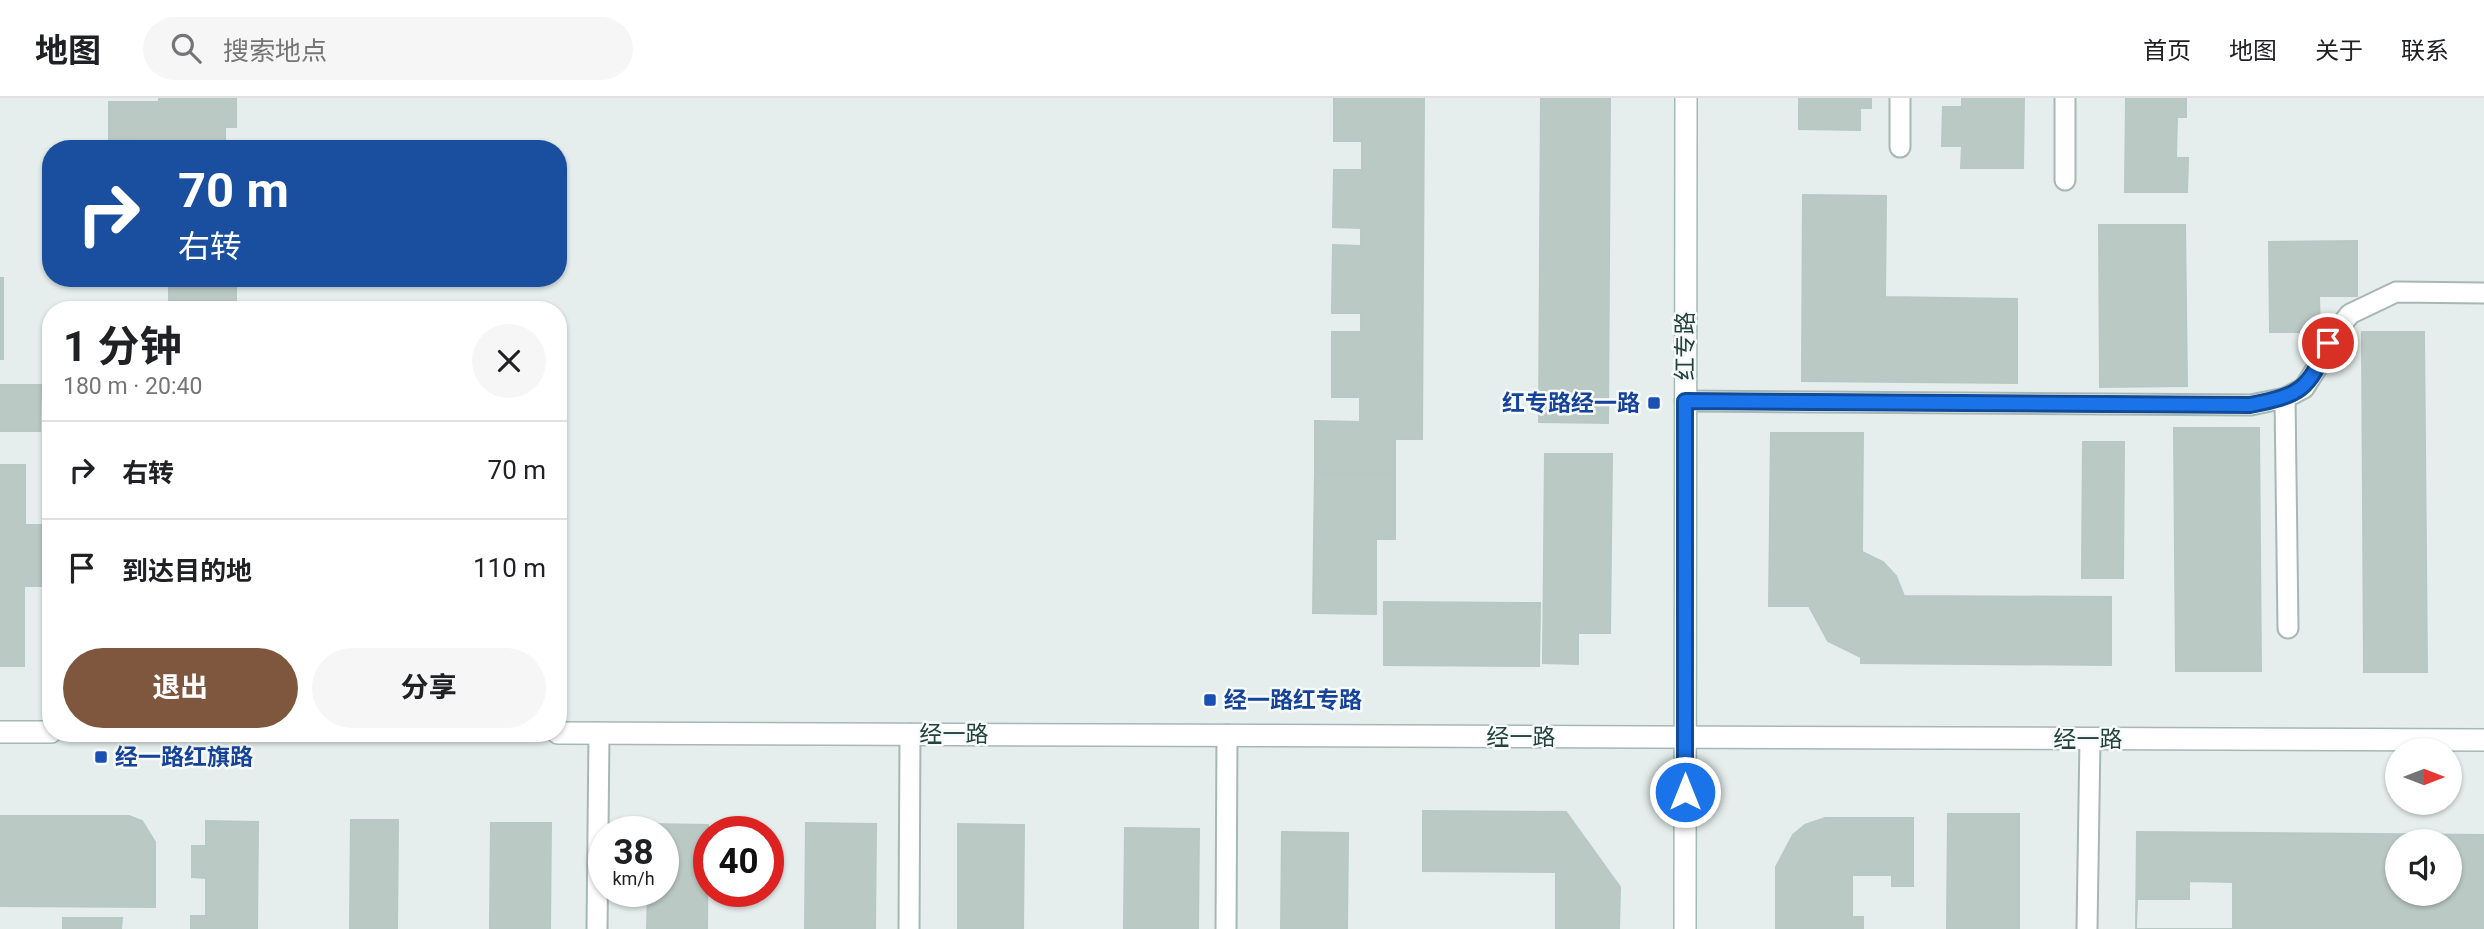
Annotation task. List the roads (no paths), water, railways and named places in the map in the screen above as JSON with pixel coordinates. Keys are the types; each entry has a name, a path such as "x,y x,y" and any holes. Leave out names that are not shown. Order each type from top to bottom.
{"street":[{"name":"红专路","path":"1685,929 1686,98"},
{"path":"0,732 42,732"},
{"name":"经一路","path":"567,733 2484,740"}],"lane":[{"path":"1900,98 1900,147"},
{"path":"2064,180 2065,98"},
{"path":"1685,401 2250,405 2285,398 2304,387 2318,366 2328,343 2350,314 2396,292 2484,293"},
{"path":"2285,398 2288,628"},
{"path":"597,929 599,733"},
{"path":"909,929 910,734"},
{"path":"1226,929 1227,735"},
{"path":"2087,929 2090,739"}],"place":[{"name":"红专路经一路","path":"1654,403"},
{"name":"经一路红专路","path":"1210,700"},
{"name":"经一路红旗路","path":"101,757"}]}
